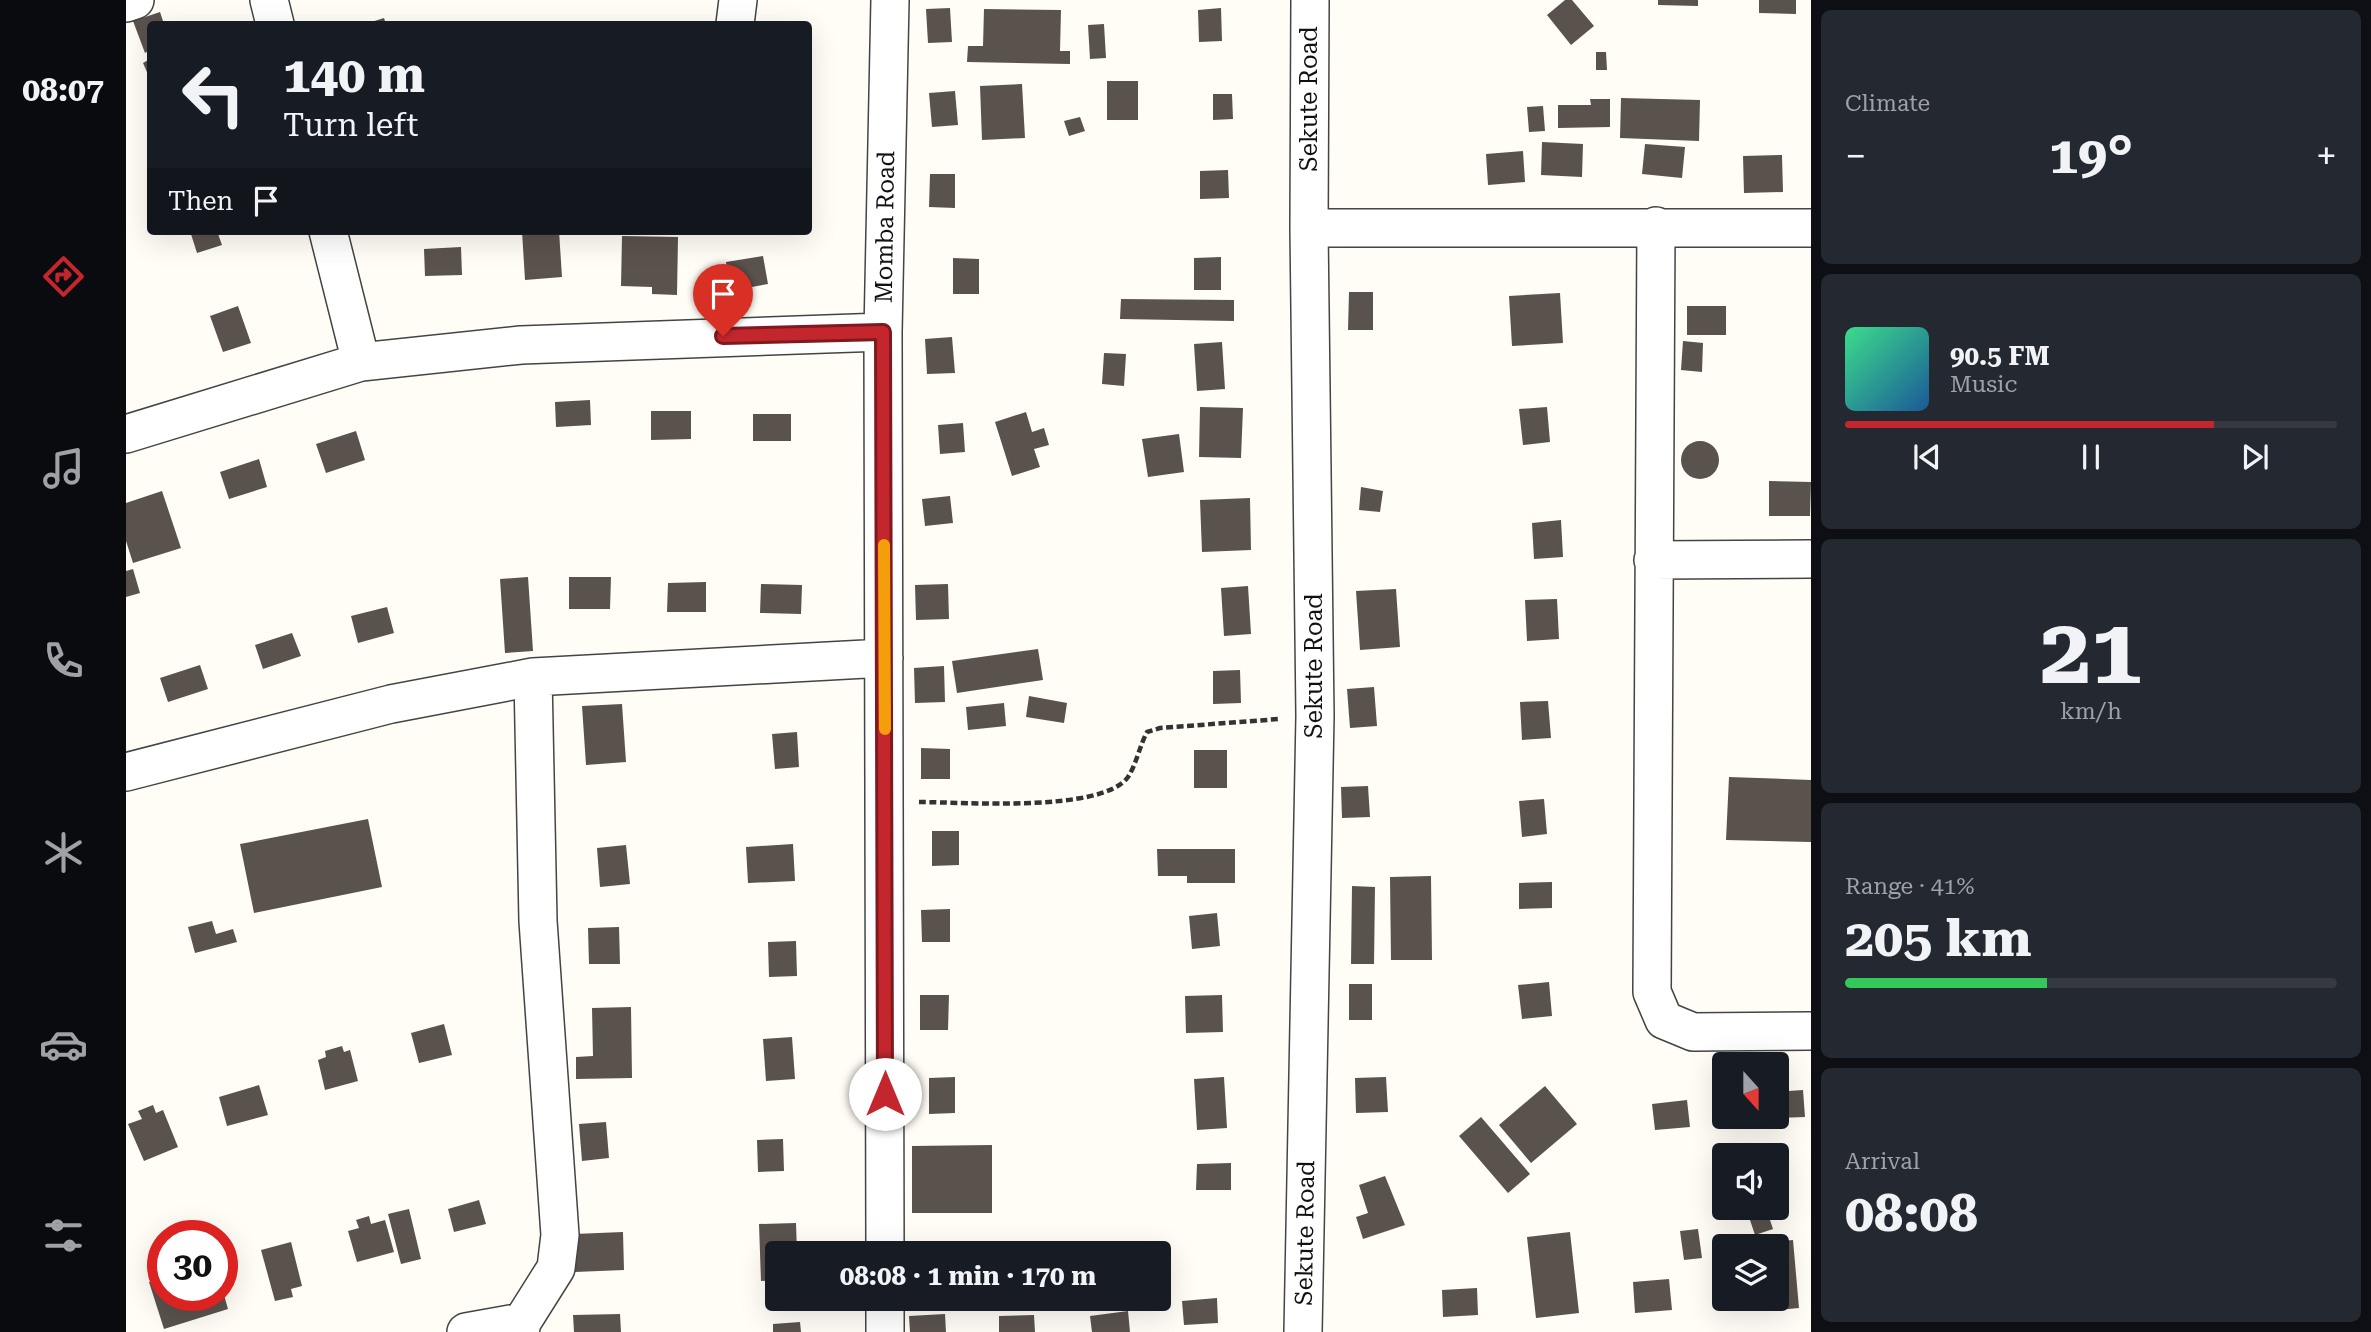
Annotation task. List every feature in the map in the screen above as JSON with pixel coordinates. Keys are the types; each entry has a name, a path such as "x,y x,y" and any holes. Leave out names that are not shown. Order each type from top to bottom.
{"street":[{"path":"126,3 135,0"},
{"path":"269,0 274,21"},
{"path":"736,21 738,0"},
{"name":"Momba Road","path":"886,1241 883,332 890,0"},
{"name":"Sekute Road","path":"1303,1332 1315,716 1309,228 1310,0"},
{"path":"1656,226 1652,992 1664,1020 1693,1032 1811,1031"},
{"path":"1309,228 1811,228"},
{"path":"329,235 361,362"},
{"path":"126,434 361,362 521,345 883,332"},
{"path":"1653,560 1811,559"},
{"path":"126,772 391,704 533,677 884,658"},
{"path":"466,1332 521,1327 556,1268 560,1235 538,921 533,677"},
{"path":"886,1311 886,1332"}],"path":[{"path":"885,801 1055,803 1111,791 1128,776 1147,732 1160,728 1315,716"}],"building":[{"path":"1565,0 1572,0 1594,26 1571,45 1547,15"},
{"path":"1658,0 1698,0 1698,6 1658,5"},
{"path":"1759,0 1796,0 1796,14 1759,13"},
{"path":"950,8 952,42 928,43 926,9"},
{"path":"1221,8 1222,41 1199,42 1198,10"},
{"path":"984,9 1061,10 1060,51 1070,51 1070,64 967,62 968,46 983,46"},
{"path":"160,12 163,21 147,21 145,53 133,21"},
{"path":"1104,24 1106,58 1090,59 1088,25"},
{"path":"1596,52 1606,52 1607,70 1596,70"},
{"path":"1107,81 1138,81 1138,120 1107,120"},
{"path":"1022,84 1025,138 982,140 980,86"},
{"path":"955,91 958,125 932,127 929,93"},
{"path":"1213,94 1232,94 1233,119 1213,120"},
{"path":"1621,98 1700,100 1699,141 1620,138"},
{"path":"1590,99 1610,99 1610,127 1558,128 1558,105 1591,105"},
{"path":"1543,106 1545,131 1529,132 1527,107"},
{"path":"1080,117 1085,131 1069,136 1064,121"},
{"path":"1542,142 1583,144 1582,177 1541,175"},
{"path":"1645,144 1685,147 1682,178 1642,174"},
{"path":"1523,151 1525,182 1488,185 1486,154"},
{"path":"1782,155 1783,192 1744,193 1743,156"},
{"path":"1228,170 1229,198 1200,199 1200,171"},
{"path":"930,174 955,174 955,208 929,207"},
{"path":"191,235 218,235 222,245 197,253"},
{"path":"522,235 559,235 562,277 525,280"},
{"path":"622,236 678,237 677,295 652,294 652,287 621,286"},
{"path":"461,247 462,275 425,276 424,249"},
{"path":"763,256 768,284 730,291 726,262"},
{"path":"1221,257 1221,290 1194,290 1194,258"},
{"path":"953,258 979,259 979,294 953,294"},
{"path":"1349,292 1373,292 1373,330 1348,330"},
{"path":"1560,293 1563,343 1512,346 1509,296"},
{"path":"1121,299 1234,300 1234,321 1120,319"},
{"path":"238,306 251,343 223,352 210,316"},
{"path":"1687,306 1726,306 1726,335 1687,335"},
{"path":"952,337 955,373 927,374 925,339"},
{"path":"1683,341 1703,343 1702,372 1681,370"},
{"path":"1222,342 1225,389 1197,391 1194,344"},
{"path":"1104,353 1126,354 1124,386 1102,384"},
{"path":"590,400 591,425 556,427 555,402"},
{"path":"1200,407 1243,408 1241,458 1199,457"},
{"path":"1547,407 1550,442 1523,445 1519,409"},
{"path":"651,411 691,411 691,439 651,440"},
{"path":"1026,412 1032,432 1044,428 1049,445 1034,449 1040,467 1012,476 995,422"},
{"path":"753,414 791,414 791,441 753,441"},
{"path":"963,423 965,452 940,454 938,425"},
{"path":"356,431 365,460 326,473 316,444"},
{"path":"1179,434 1184,472 1148,477 1142,439"},
{"path":"1700,441 1713,447 1719,460 1713,473 1700,479 1687,473 1681,460 1687,447"},
{"path":"259,459 267,487 229,499 220,472"},
{"path":"1769,481 1811,482 1810,516 1769,516"},
{"path":"1361,487 1383,491 1380,512 1359,510"},
{"path":"162,491 181,548 133,563 126,541 126,503"},
{"path":"950,496 953,523 925,526 922,499"},
{"path":"1250,498 1251,550 1202,552 1200,500"},
{"path":"1561,520 1563,557 1534,559 1532,523"},
{"path":"133,569 140,593 126,597 126,571"},
{"path":"528,577 533,651 505,653 500,579"},
{"path":"569,577 611,577 610,609 569,609"},
{"path":"706,582 706,612 667,612 668,583"},
{"path":"761,584 802,585 801,614 760,613"},
{"path":"948,584 949,619 916,620 915,585"},
{"path":"1248,586 1251,634 1224,636 1221,588"},
{"path":"1396,589 1400,647 1360,650 1356,591"},
{"path":"1557,599 1559,639 1527,641 1525,600"},
{"path":"387,607 394,633 358,643 351,616"},
{"path":"292,633 301,656 263,669 255,645"},
{"path":"1038,649 1043,680 957,693 952,661"},
{"path":"200,665 208,689 168,702 160,678"},
{"path":"944,666 945,702 915,703 914,668"},
{"path":"1240,670 1241,703 1213,704 1213,671"},
{"path":"1374,687 1377,726 1350,728 1347,689"},
{"path":"1029,696 1067,703 1064,723 1026,717"},
{"path":"1548,701 1551,738 1522,740 1520,702"},
{"path":"1004,703 1006,726 968,730 966,707"},
{"path":"622,704 626,762 586,765 582,706"},
{"path":"797,732 799,767 775,769 772,734"},
{"path":"921,748 950,749 950,779 921,779"},
{"path":"1194,750 1227,750 1227,788 1194,788"},
{"path":"1729,777 1811,780 1811,842 1726,840"},
{"path":"1368,786 1370,817 1342,818 1341,787"},
{"path":"1544,799 1547,834 1522,837 1519,801"},
{"path":"368,819 382,887 254,913 240,844"},
{"path":"932,831 959,831 959,865 932,866"},
{"path":"793,844 795,881 748,883 746,847"},
{"path":"626,845 630,884 600,887 597,848"},
{"path":"1157,849 1235,849 1235,883 1187,883 1187,876 1158,876"},
{"path":"1431,876 1432,960 1391,960 1390,877"},
{"path":"1552,882 1552,908 1519,909 1519,883"},
{"path":"1352,886 1375,887 1374,964 1351,964"},
{"path":"950,909 950,942 922,942 921,910"},
{"path":"1217,913 1220,946 1192,949 1189,916"},
{"path":"212,921 216,934 233,929 237,942 195,953 188,927"},
{"path":"619,927 620,964 589,964 588,928"},
{"path":"796,941 797,976 769,977 768,942"},
{"path":"1549,982 1552,1016 1522,1019 1518,985"},
{"path":"1349,984 1372,984 1372,1020 1349,1020"},
{"path":"920,995 949,995 948,1030 920,1030"},
{"path":"1222,995 1223,1032 1186,1033 1185,996"},
{"path":"631,1007 632,1078 576,1079 576,1057 593,1056 592,1008"},
{"path":"444,1024 452,1055 419,1063 411,1033"},
{"path":"792,1037 795,1079 766,1081 763,1039"},
{"path":"342,1046 344,1052 350,1050 358,1081 325,1090 318,1060 326,1057 325,1051"},
{"path":"955,1077 955,1113 929,1114 929,1078"},
{"path":"1224,1077 1227,1128 1197,1130 1194,1079"},
{"path":"1386,1077 1388,1112 1356,1113 1355,1078"},
{"path":"259,1085 268,1115 227,1126 219,1097"},
{"path":"1545,1086 1577,1124 1531,1163 1499,1125"},
{"path":"1803,1090 1805,1117 1789,1118 1789,1091"},
{"path":"1687,1100 1690,1127 1655,1130 1652,1104"},
{"path":"153,1105 156,1113 163,1110 178,1147 144,1161 128,1124 142,1119 138,1111"},
{"path":"1481,1117 1530,1174 1508,1193 1459,1136"},
{"path":"606,1122 609,1158 582,1161 579,1124"},
{"path":"783,1139 784,1171 758,1172 757,1140"},
{"path":"992,1145 992,1213 912,1213 912,1146"},
{"path":"1231,1163 1231,1190 1196,1190 1197,1164"},
{"path":"1385,1176 1405,1225 1363,1239 1356,1217 1368,1213 1359,1185"},
{"path":"479,1200 486,1224 454,1232 448,1209"},
{"path":"409,1209 421,1259 401,1264 388,1214"},
{"path":"369,1216 371,1224 385,1220 394,1252 357,1262 348,1231 359,1228 356,1220"},
{"path":"1750,1220 1770,1220 1773,1229 1755,1234"},
{"path":"796,1223 797,1241 765,1241 765,1281 761,1281 759,1224"},
{"path":"1698,1229 1702,1258 1684,1260 1680,1231"},
{"path":"623,1232 624,1270 575,1272 574,1234"},
{"path":"1570,1232 1579,1313 1536,1318 1527,1237"},
{"path":"1789,1240 1793,1240 1799,1308 1789,1309"},
{"path":"291,1242 302,1286 291,1289 293,1297 275,1301 261,1250"},
{"path":"1669,1279 1672,1310 1635,1313 1633,1282"},
{"path":"1477,1288 1478,1315 1443,1317 1442,1290"},
{"path":"1217,1298 1218,1323 1184,1325 1182,1301"},
{"path":"158,1311 222,1311 164,1329"},
{"path":"1128,1311 1130,1332 1092,1332 1090,1316"},
{"path":"620,1314 621,1332 574,1332 573,1315"},
{"path":"945,1314 946,1332 910,1332 909,1316"},
{"path":"1034,1315 1035,1332 999,1332 999,1316"},
{"path":"800,1322 801,1332 773,1332 773,1324"}],"slow traffic":[{"path":"884,545 885,729"}],"route":[{"path":"723,336 883,332 885,1094"}]}
